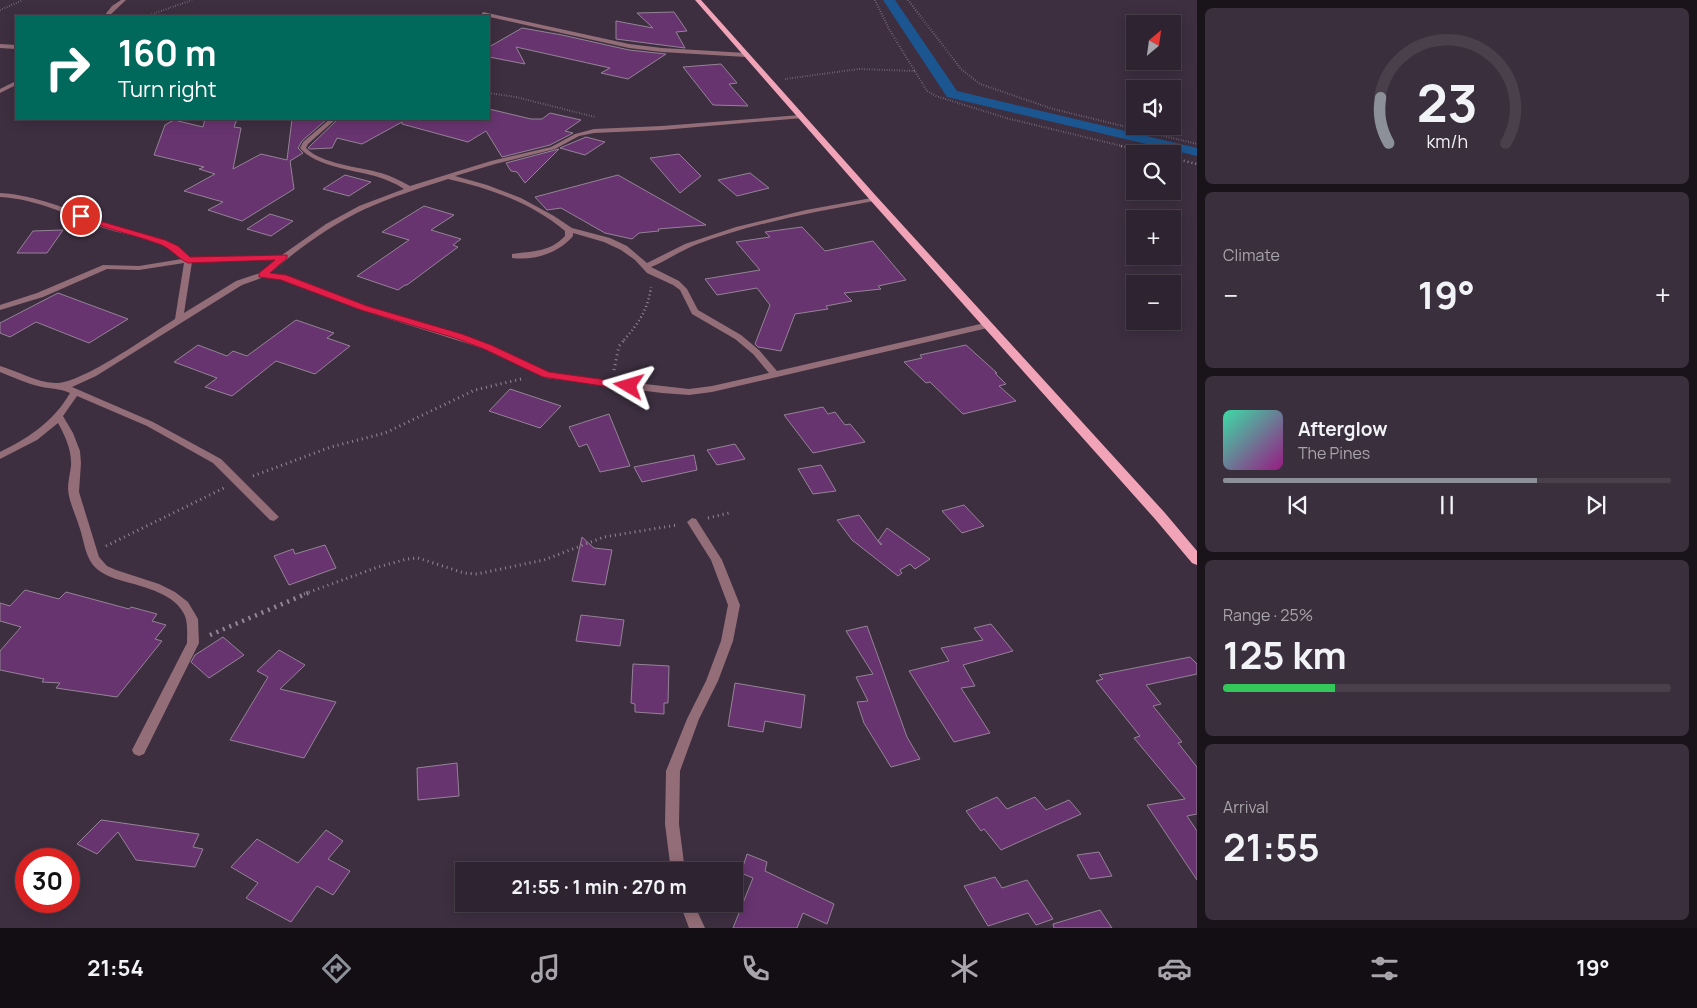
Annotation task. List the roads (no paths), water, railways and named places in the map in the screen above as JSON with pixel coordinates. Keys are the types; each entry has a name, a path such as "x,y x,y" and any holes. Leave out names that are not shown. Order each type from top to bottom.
{"main road":[{"path":"698,0 874,199 1160,516 1197,560"}],"street":[{"path":"107,15 124,0"},
{"path":"483,14 488,15"},
{"path":"490,16 629,46 672,51 746,55"},
{"path":"0,46 15,47"},
{"path":"0,91 15,84"},
{"path":"62,386 93,374 239,283 263,275 284,257 329,226 362,208 409,189 511,157 553,148 585,132 801,117"},
{"path":"332,120 305,143 304,152 380,175 409,189"},
{"path":"448,177 495,188 518,198 561,223 569,230 607,240 624,248 648,268 676,283 683,289 695,312 738,337 756,352 774,374"},
{"path":"0,195 25,197 63,207 100,224 162,242 175,248 188,260"},
{"path":"648,268 686,246 733,231 826,207 874,199"},
{"path":"515,256 548,252 563,243 569,236 569,230"},
{"path":"0,308 40,295 101,268 112,266 139,268 188,260 284,257"},
{"path":"179,321 188,260"},
{"path":"263,275 283,277 364,308 459,336 488,347 546,375 689,392 712,389 988,325"},
{"path":"0,369 26,379 62,386 150,424 217,461 240,481 274,517"},
{"path":"0,456 30,440 59,417 75,392"},
{"path":"59,417 67,430 76,453 73,486 76,505 86,528 92,553 97,563 106,570 157,588 177,600 189,613 193,628 193,642 139,750"},
{"path":"677,862 672,824 673,772 692,719 712,681 727,641 734,605 727,592 722,571 692,522"},
{"path":"690,912 697,928"}],"waterway":[{"path":"889,0 952,94 1197,152"}]}
